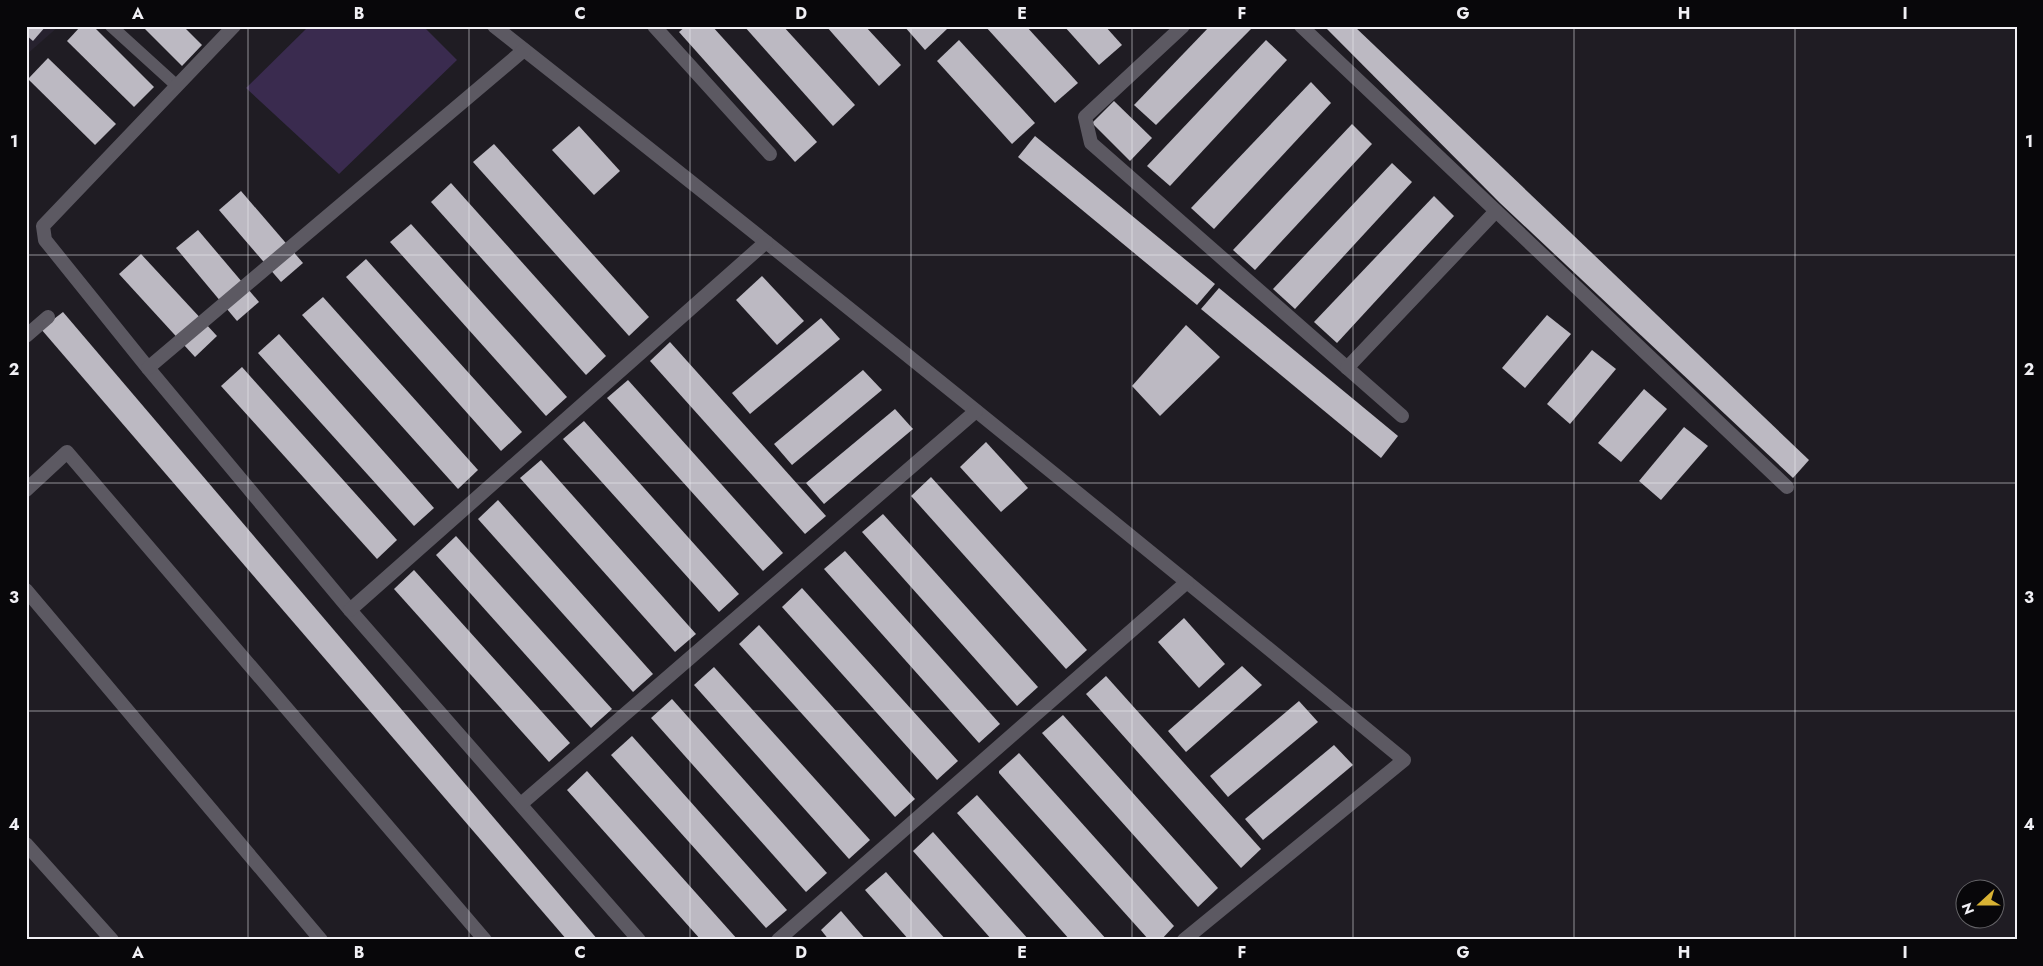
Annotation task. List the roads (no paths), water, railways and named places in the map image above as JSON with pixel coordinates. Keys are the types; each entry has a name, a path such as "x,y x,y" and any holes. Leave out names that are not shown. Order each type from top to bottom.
{"street":[{"path":"234,26 44,226 45,240 148,368 350,610 522,804 639,940"},
{"path":"494,26 976,410 1404,760 1184,940"},
{"path":"1183,26 1085,117 1091,143 1402,416"},
{"path":"1301,26 1787,486"},
{"path":"660,28 770,154"},
{"path":"148,368 524,50"},
{"path":"1347,368 1496,211"},
{"path":"350,610 766,242"},
{"path":"26,336 48,317"},
{"path":"522,804 976,410"},
{"path":"26,490 67,452 485,940"},
{"path":"778,940 1188,582"},
{"path":"26,590 321,940"},
{"path":"26,844 112,940"}],"lane":[{"path":"111,26 178,86"}]}
